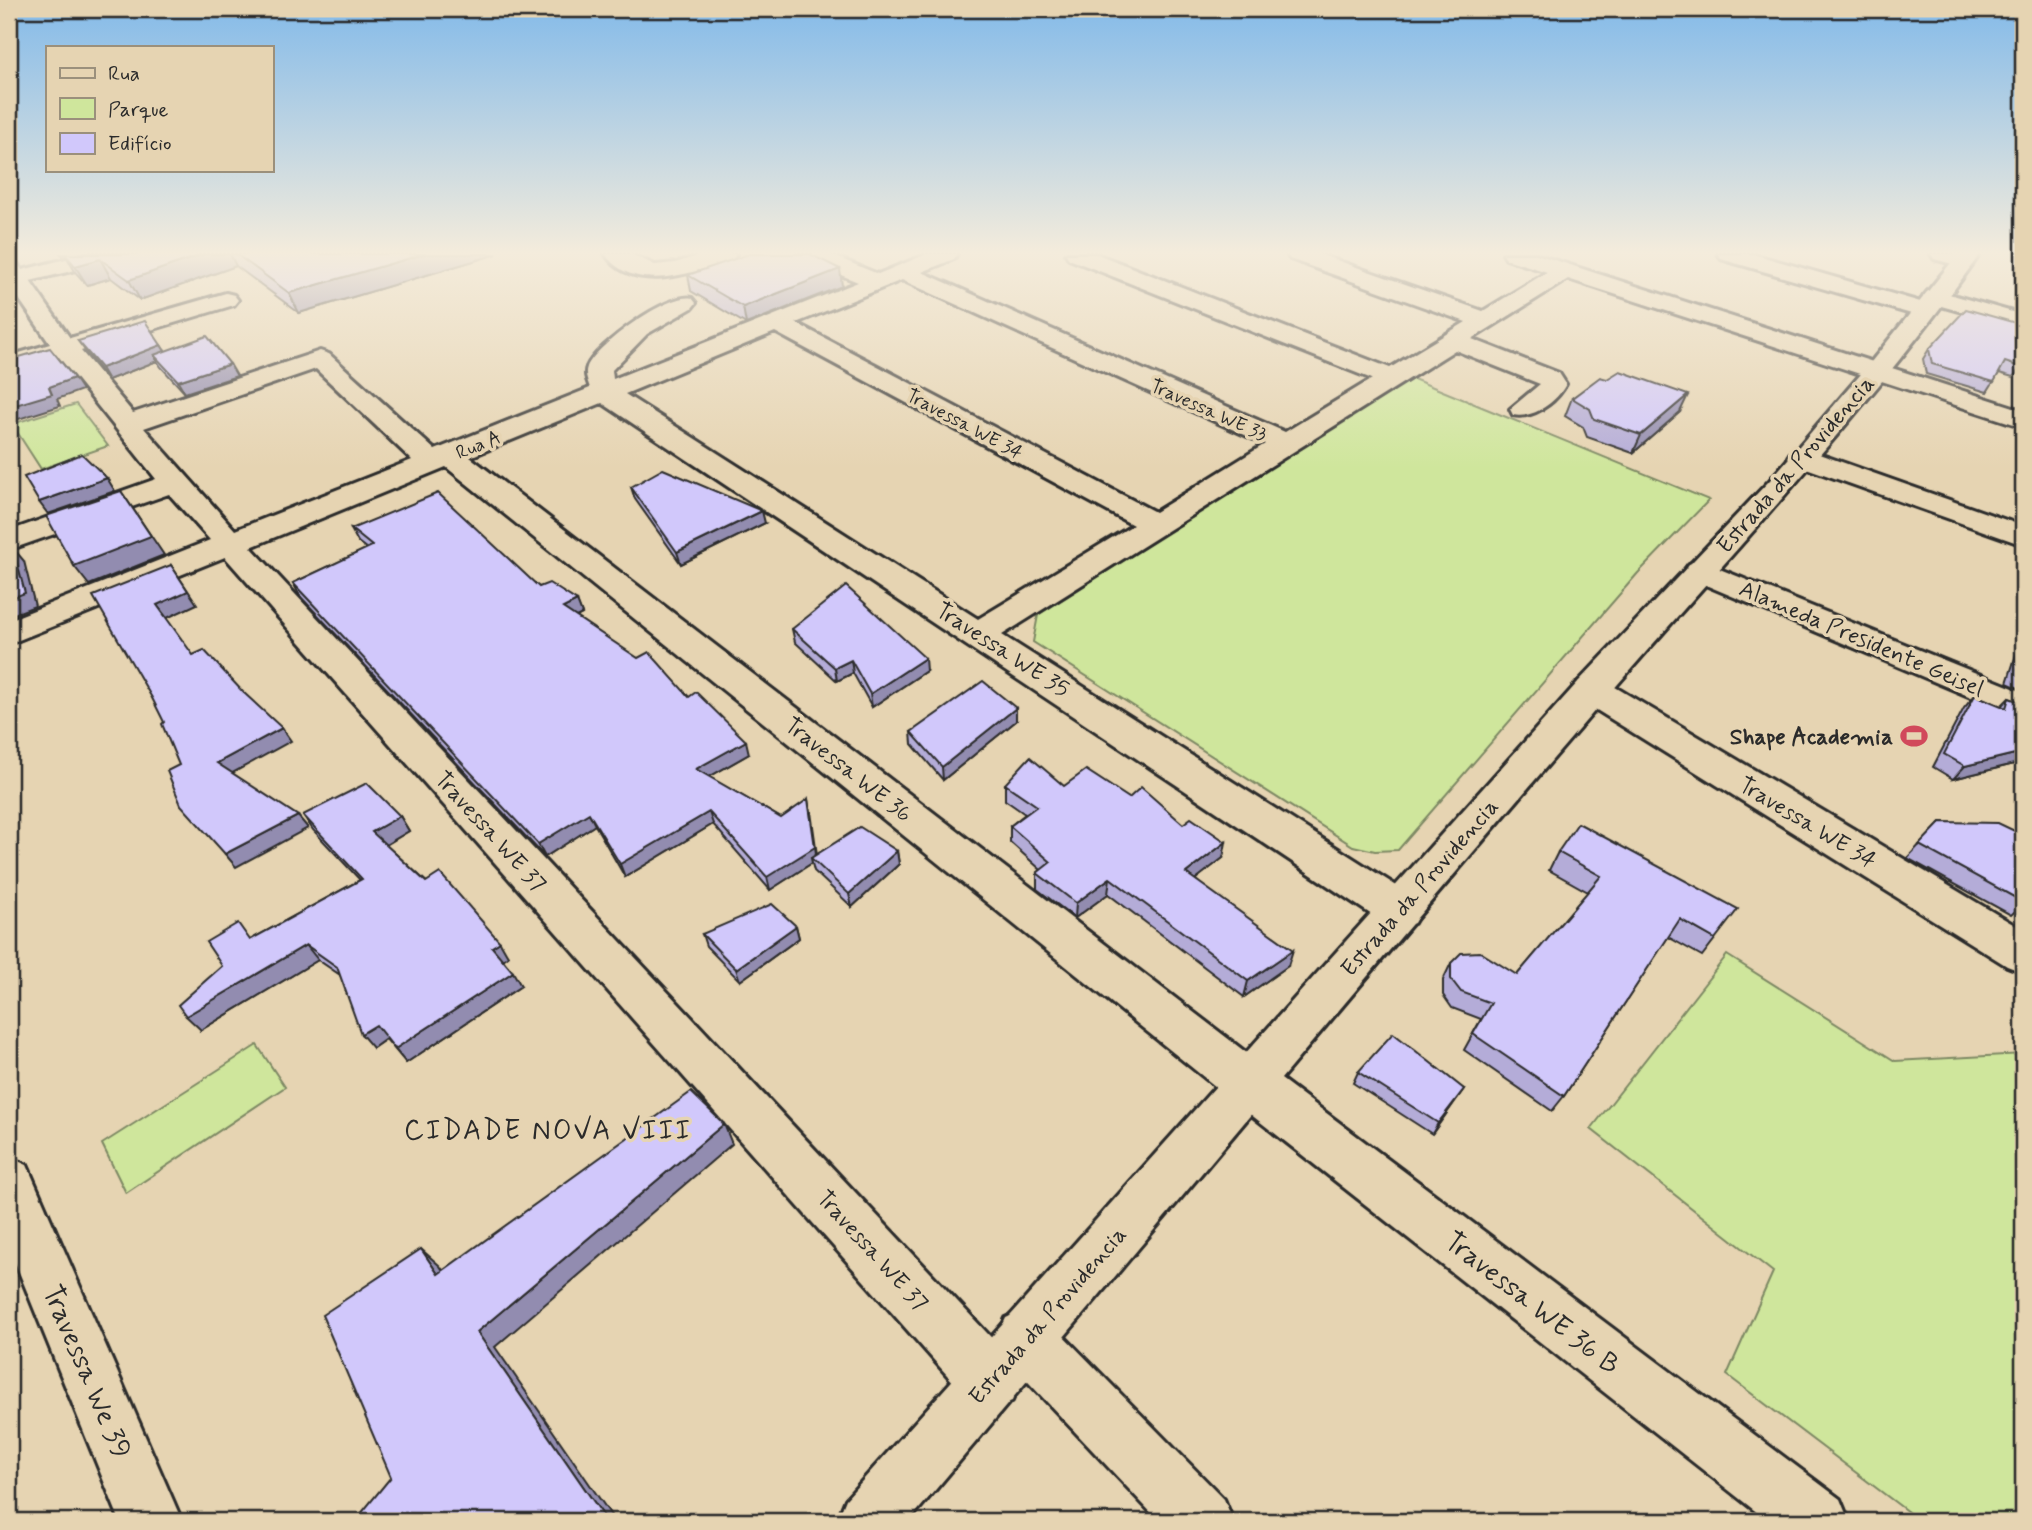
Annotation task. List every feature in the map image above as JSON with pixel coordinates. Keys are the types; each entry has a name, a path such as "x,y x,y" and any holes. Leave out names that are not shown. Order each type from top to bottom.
{"street":[{"name":"Travessa WE 37","path":"49,325 173,482 228,543 1009,1359 1202,1521"},
{"path":"9,364 141,325"},
{"path":"604,392 599,368 644,325"},
{"name":"Rua A","path":"9,633 767,325"},
{"name":"Travessa WE 34","path":"781,325 1156,524"},
{"name":"Travessa WE 33","path":"1006,325 1286,443"},
{"path":"1258,325 1392,378"},
{"path":"979,634 1476,325"},
{"path":"1733,325 2023,419"},
{"name":"Estrada da Providencia","path":"868,1521 1592,690 1780,486 1912,325"},
{"path":"1453,340 1550,379 1553,384 1550,389 1523,409"},
{"name":"Travessa WE 36","path":"128,424 320,359 441,459 1248,1083"},
{"name":"Travessa WE 35","path":"604,392 1399,910"},
{"path":"1802,457 2023,536"},
{"path":"9,541 173,482"},
{"name":"Alameda Presidente Geisel","path":"1700,571 2023,706"},
{"name":"Travessa WE 34","path":"1592,690 2023,953"},
{"name":"Travessa WE 36 B","path":"1248,1083 1818,1521"},
{"name":"Travessa We 39","path":"9,1183 151,1521"}],"green space":[{"path":"1411,378 1709,500 1638,573 1398,850 1375,851 1353,846 1033,642 1038,615"},
{"path":"76,404 108,446 41,469 12,424"},
{"path":"1727,955 1895,1061 2023,1054 2023,1521 1920,1521 1727,1375 1773,1272 1591,1129"},
{"path":"257,1045 285,1087 126,1193 102,1144"}],"building":[{"path":"130,325 148,325 161,345 101,368 78,341"},
{"path":"1951,325 2023,325 2023,364 2020,367 2005,362 1994,382 1932,364 1929,349"},
{"path":"207,336 230,364 178,381 154,355"},
{"path":"50,348 74,378 49,387 52,394 9,407 9,360"},
{"path":"1620,371 1688,395 1641,435 1594,419 1590,409 1572,398 1600,377 1607,379"},
{"path":"82,454 107,478 39,502 24,477"},
{"path":"663,469 762,511 677,552 631,487"},
{"path":"121,491 151,536 74,566 46,516"},
{"path":"438,493 539,587 549,583 577,601 563,608 638,658 649,652 689,697 696,692 746,741 696,769 781,818 808,799 815,847 767,877 709,812 620,864 589,813 538,844 293,583 372,546 351,529"},
{"path":"13,548 25,593 9,599 9,549"},
{"path":"171,565 188,591 157,605 193,655 204,650 243,692 282,728 217,763 298,816 225,854 181,805 167,771 179,765 162,724 164,722 93,596"},
{"path":"846,586 925,658 870,694 851,660 835,668 792,629"},
{"path":"2023,654 2023,672 2018,670"},
{"path":"983,681 1016,708 942,767 911,732"},
{"path":"1975,695 2006,708 2009,698 2023,703 2023,752 1965,766 1944,754"},
{"path":"1030,757 1064,786 1086,770 1129,798 1141,787 1183,824 1191,818 1226,842 1186,873 1293,950 1248,981 1110,878 1076,903 1037,873 1051,862 1010,826 1037,806 1005,784"},
{"path":"367,783 400,816 372,832 426,882 440,873 500,942 492,947 513,972 395,1049 376,1025 361,1034 337,967 306,945 186,1016 178,1005 222,966 206,942 238,923 250,940 362,879 303,815"},
{"path":"1941,822 1998,823 2023,835 2023,902 1919,845"},
{"path":"1578,823 1738,909 1715,939 1680,919 1564,1096 1473,1034 1491,1003 1461,992 1451,979 1451,963 1461,953 1480,952 1517,975 1601,876 1558,852"},
{"path":"860,827 897,851 849,894 811,858"},
{"path":"772,904 796,926 736,969 702,934"},
{"path":"1393,1033 1464,1089 1438,1123 1358,1072"},
{"path":"691,1092 724,1124 477,1332 607,1521 355,1521 391,1477 322,1315 421,1249 438,1274"}],"place":[{"name":"Shape Academia","path":"1914,736"}],"district":[{"name":"CIDADE NOVA VIII","path":"548,1129"}]}
